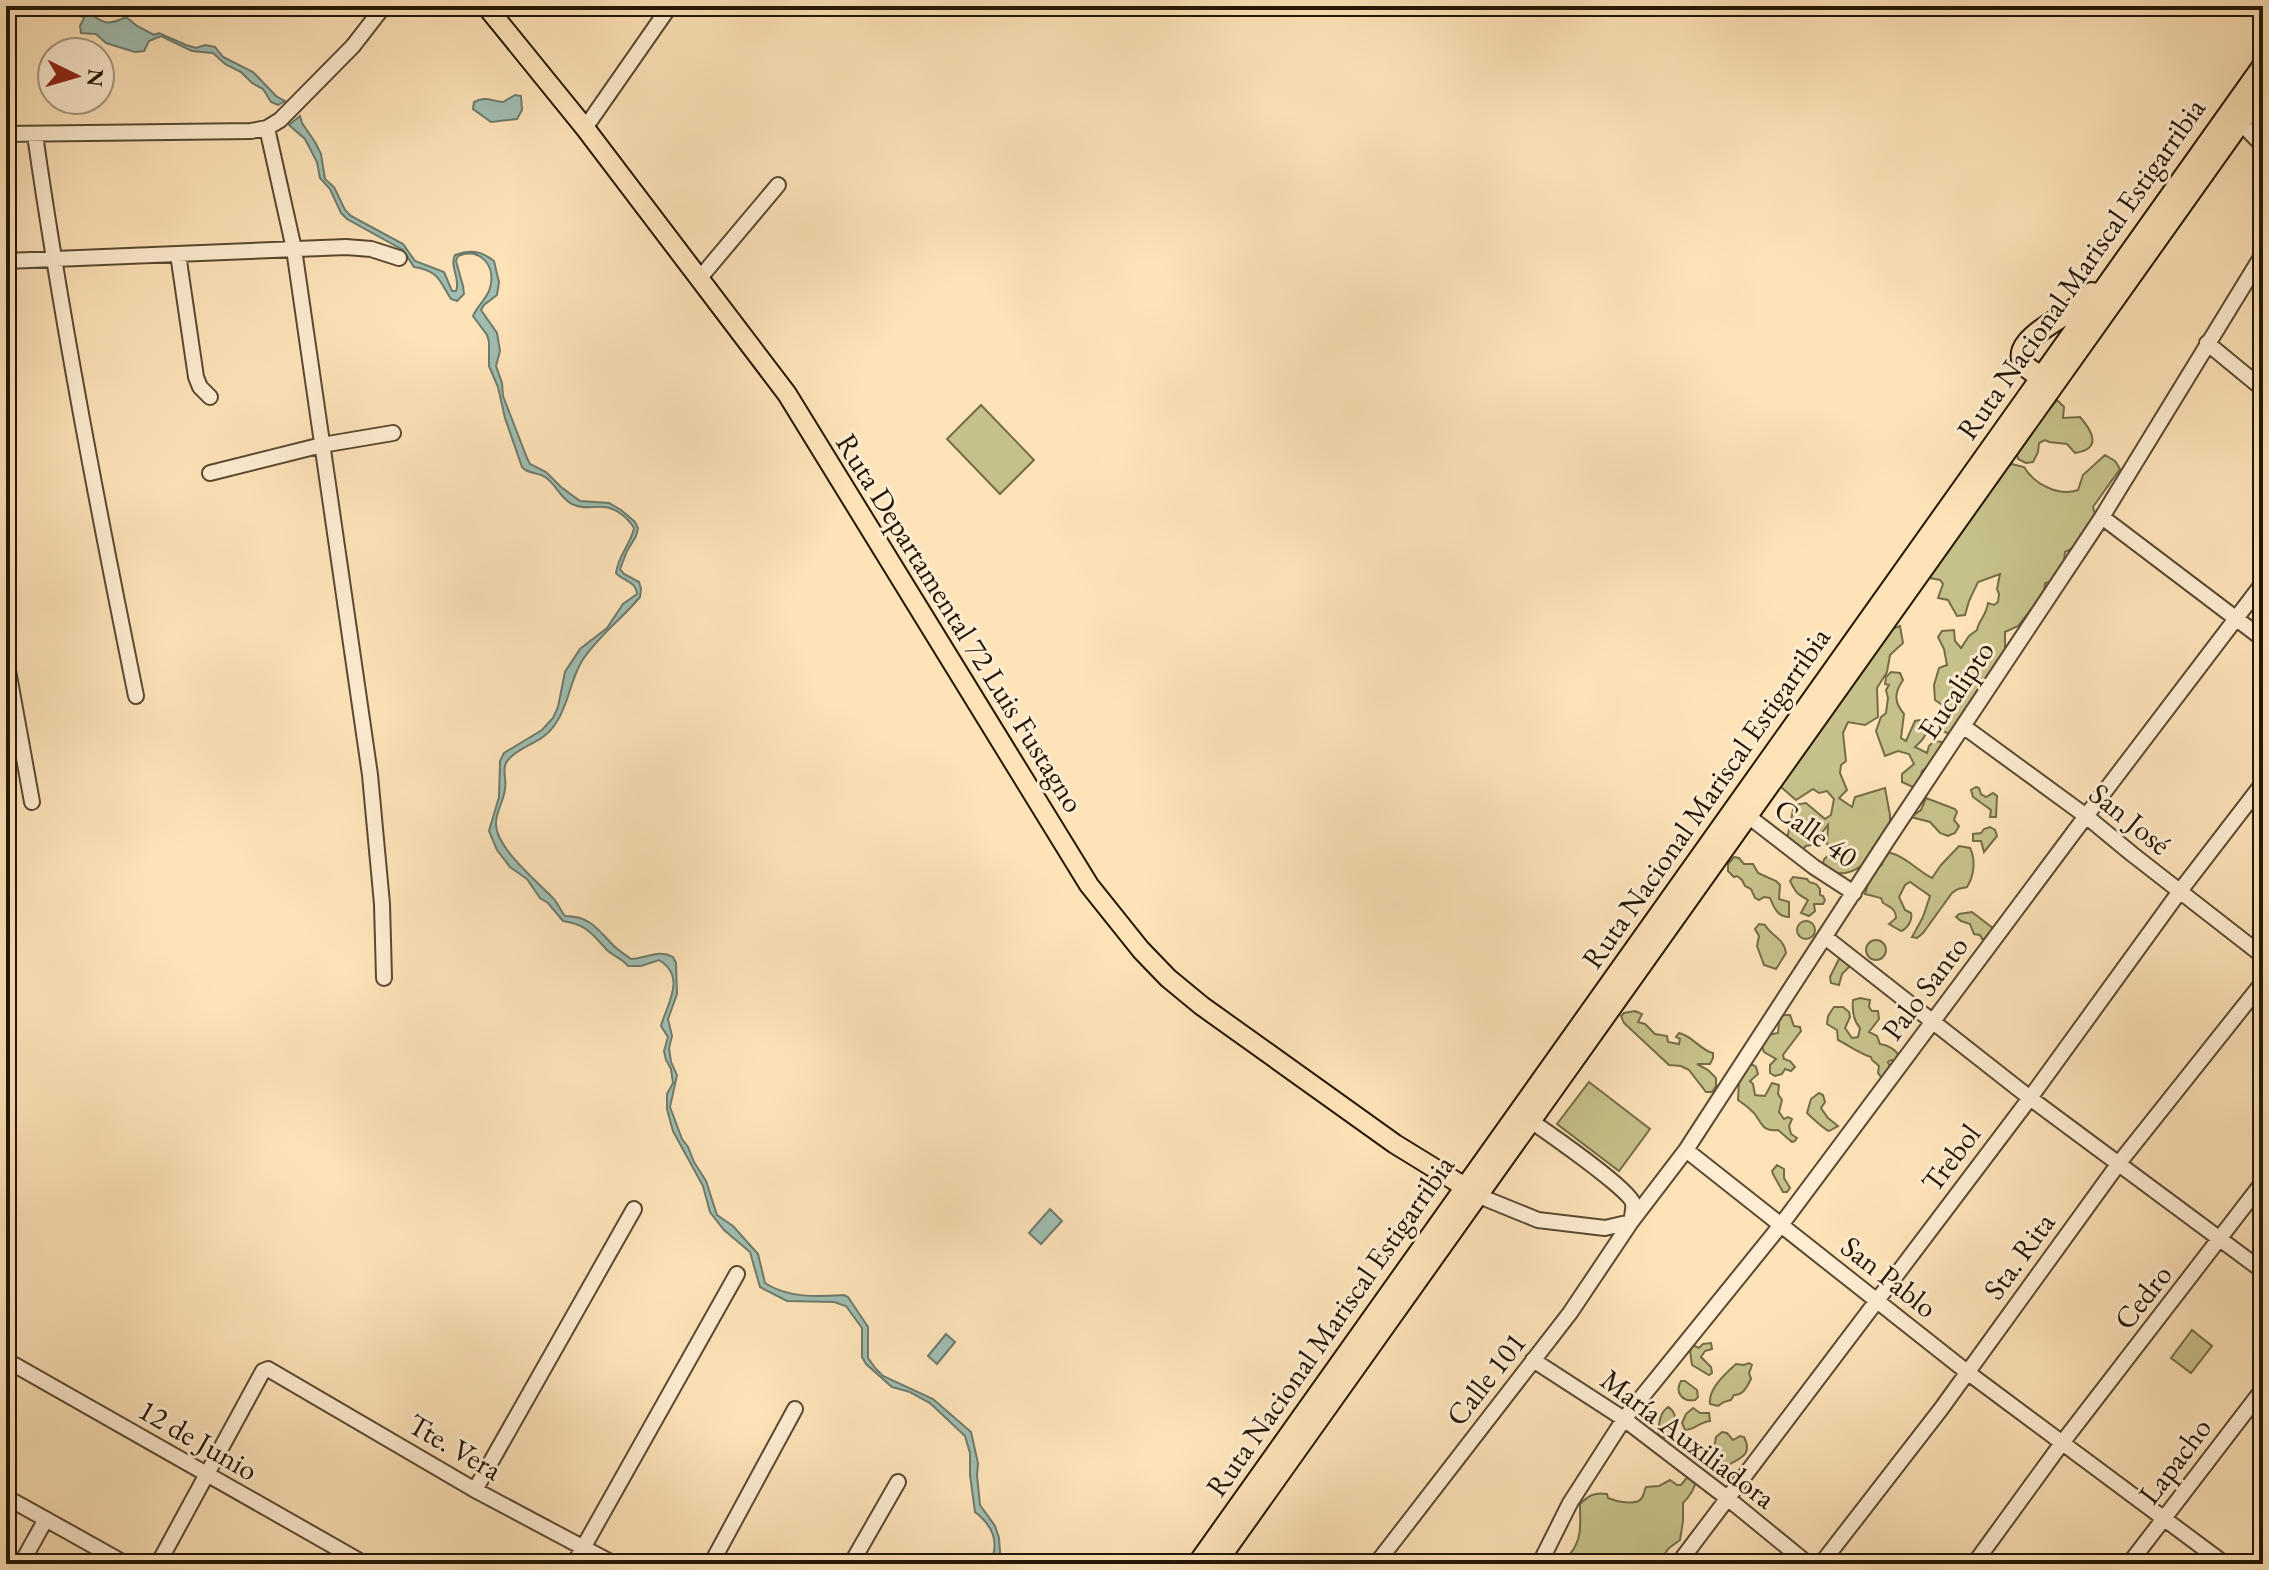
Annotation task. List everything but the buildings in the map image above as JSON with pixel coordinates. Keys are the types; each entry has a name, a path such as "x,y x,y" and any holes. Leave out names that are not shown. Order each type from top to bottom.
{"highway":[{"name":"Ruta Nacional Mariscal Estigarribia","path":"1198,1564 1472,1192 1531,1121 1748,816 2050,377 2153,220 2263,66"},
{"name":"Ruta Nacional Mariscal Estigarribia","path":"1215,1564 1472,1192 2050,377 2263,90"},
{"path":"2050,377 2028,369 2024,362 2023,353 2033,334 2084,302 2153,220"}],"main road":[{"name":"Ruta Departamental 72 Luis Fustagno","path":"486,6 585,128 787,394 1089,885 1141,950 1168,978 1258,1048 1395,1144 1472,1192"}],"street":[{"path":"6,134 251,131 273,124 353,46 384,6"},
{"path":"585,128 670,6"},
{"path":"2240,122 2263,146"},
{"path":"273,124 370,775 382,904 384,978"},
{"path":"35,135 53,259 94,491 136,696"},
{"path":"699,279 778,185"},
{"path":"6,261 346,247 371,249 399,258"},
{"path":"178,254 196,377 200,387 210,397"},
{"name":"Eucalipto","path":"1686,1150 2102,517 2263,254"},
{"path":"2207,343 2263,389"},
{"path":"210,473 322,445 393,433"},
{"path":"2102,517 2263,639"},
{"name":"Palo Santo","path":"1536,1564 1543,1557 1570,1503 1624,1419 1781,1225 2263,583"},
{"path":"6,659 32,802"},
{"name":"San José","path":"1963,726 2086,816 2263,956"},
{"name":"Trebol","path":"1678,1564 2263,783"},
{"name":"Calle 40","path":"1748,816 1814,867 1854,893"},
{"path":"1825,937 2030,1098 2263,1271"},
{"name":"Sta. Rita","path":"1821,1564 1967,1372 2119,1163 2263,982"},
{"path":"1472,1192 1538,1220 1605,1228 1631,1222 1633,1204 1629,1196 1531,1121"},
{"name":"Calle 101","path":"1376,1564 1570,1313 1631,1222 1686,1150"},
{"name":"San Pablo","path":"1686,1150 1967,1372 2225,1564"},
{"name":"Cedro","path":"1974,1564 2062,1443 2263,1182"},
{"path":"475,1490 634,1209"},
{"path":"574,1564 737,1274"},
{"name":"12 de Junio","path":"6,1360 365,1564"},
{"name":"María Auxiliadora","path":"1533,1360 1624,1419 1808,1564"},
{"name":"Tte. Vera","path":"207,1475 263,1371 268,1369 475,1490 614,1564"},
{"name":"Lapacho","path":"2129,1564 2263,1389"},
{"path":"711,1564 795,1409"},
{"path":"158,1564 207,1475"},
{"path":"851,1564 898,1482"},
{"path":"6,1497 126,1564"},
{"path":"21,1564 46,1519"}],"shaded area":[{"path":"79,6 84,6 84,10 104,22 126,17 154,35 159,33 196,48 205,45 215,47 223,57 253,72 285,101 278,105 271,102 263,89 213,53 192,51 161,36 149,41 144,51 135,52 116,46 116,36 81,33 84,18 78,14"},
{"path":"515,95 521,96 522,110 517,119 491,122 473,109 474,102 478,100 503,102"},
{"path":"300,116 321,154 325,179 334,187 351,216 403,244 415,261 444,272 452,291 456,291 457,286 453,264 455,255 476,252 494,261 499,282 497,295 481,310 497,333 500,351 496,366 503,396 530,464 546,472 580,501 609,503 621,510 638,528 620,569 639,582 640,597 582,661 564,708 551,730 506,763 504,794 496,820 498,834 510,853 553,898 565,916 591,923 631,959 658,954 673,957 677,994 668,1019 672,1036 669,1048 671,1062 677,1075 670,1107 682,1139 706,1181 717,1215 733,1226 758,1254 765,1283 793,1294 848,1297 868,1327 868,1358 876,1369 883,1376 933,1399 971,1432 978,1463 980,1505 995,1526 999,1538 998,1564 990,1564 994,1549 993,1535 975,1512 970,1453 965,1436 930,1403 892,1387 866,1364 862,1357 862,1328 846,1306 834,1302 787,1301 760,1287 750,1252 724,1230 710,1212 703,1186 673,1131 667,1109 667,1094 673,1083 664,1051 668,1037 661,1026 673,991 672,974 659,960 641,966 628,966 588,931 563,921 497,850 489,831 499,797 500,761 504,753 542,730 553,718 565,672 580,649 607,628 623,604 637,594 632,584 616,573 634,528 625,517 612,509 572,504 545,477 522,467 489,366 487,335 473,316 490,288 491,272 485,260 474,254 458,256 456,261 464,294 457,301 451,299 434,274 414,267 403,250 347,219 320,178 317,162 305,139 289,125"},
{"path":"2057,400 2064,407 2063,418 2080,417 2085,423 2092,444 2084,451 2075,453 2067,444 2045,440 2039,443 2033,462 2018,459 2016,450 2037,414 2046,413"},
{"path":"981,405 1034,460 1000,494 947,439"},
{"path":"2105,455 2115,461 2120,469 2093,507 2096,518 2077,546 2065,552 2063,569 2054,581 2045,583 2039,606 2032,608 2018,626 2005,632 2002,660 1949,734 1943,731 1948,709 1935,700 1934,685 1939,668 1947,665 1938,637 1942,631 1954,630 1955,641 1961,648 1977,630 1988,603 1994,605 1998,602 2000,574 1978,582 1965,615 1957,616 1948,600 1938,598 1943,584 1940,580 1925,577 1996,474 2012,464 2024,467 2034,479 2048,488 2071,492 2078,490 2083,475"},
{"path":"1900,626 1903,643 1890,655 1887,672 1877,688 1878,717 1865,725 1848,722 1843,733 1846,761 1841,765 1840,773 1847,790 1839,798 1852,807 1855,797 1885,788 1890,836 1861,866 1843,873 1834,872 1823,867 1824,859 1832,855 1827,844 1828,825 1817,844 1802,850 1787,839 1794,805 1806,803 1825,819 1831,815 1834,799 1827,791 1819,793 1813,789 1796,800 1781,787 1885,632"},
{"path":"1891,672 1900,673 1903,680 1896,697 1904,714 1901,738 1906,741 1915,721 1920,720 1926,731 1915,747 1927,753 1934,741 1942,742 1943,747 1913,787 1902,782 1902,774 1914,764 1909,754 1898,751 1885,756 1876,731 1881,717 1886,713 1886,690 1889,685 1885,684"},
{"path":"1976,787 1986,797 1993,793 1997,796 1996,817 1990,817 1991,810 1973,797 1971,790"},
{"path":"1926,798 1955,809 1954,820 1959,826 1955,833 1948,836 1940,833 1930,822 1911,817 1921,810"},
{"path":"1990,827 1997,836 1984,852 1981,841 1973,841 1973,834"},
{"path":"1959,846 1970,848 1972,853 1973,868 1969,883 1967,887 1952,893 1917,938 1912,937 1930,896 1910,882 1905,885 1899,897 1911,916 1909,924 1901,931 1889,924 1896,918 1895,912 1881,898 1865,894 1871,873 1882,865 1884,852 1903,859 1932,878"},
{"path":"1734,857 1744,864 1753,864 1758,873 1780,885 1779,899 1789,902 1789,917 1779,914 1770,898 1755,898 1742,880 1728,871 1728,864"},
{"path":"1793,877 1816,884 1825,900 1823,904 1814,904 1815,911 1809,916 1801,913 1808,900 1796,891 1790,881"},
{"path":"1972,912 1994,929 1986,939 1974,934 1970,924 1956,917"},
{"path":"1806,921 1815,930 1806,939 1797,930"},
{"path":"1759,924 1765,925 1785,948 1786,953 1776,969 1764,965 1757,946 1759,936 1755,929"},
{"path":"1876,940 1883,943 1886,950 1883,957 1876,960 1869,957 1866,950 1869,943"},
{"path":"1839,959 1848,960 1849,967 1842,974 1839,985 1831,983 1830,977"},
{"path":"1853,1000 1870,1000 1869,1007 1872,1011 1878,1011 1879,1019 1869,1032 1900,1058 1888,1062 1891,1069 1885,1077 1878,1073 1879,1066 1871,1057 1838,1040 1837,1030 1827,1024 1834,1007 1843,1007 1850,1017 1845,1028 1852,1038 1858,1037 1860,1028 1854,1018"},
{"path":"1635,1011 1642,1014 1638,1022 1645,1024 1655,1034 1667,1036 1668,1042 1679,1044 1680,1039 1676,1037 1679,1033 1713,1053 1710,1064 1697,1064 1716,1078 1712,1092 1706,1092 1689,1070 1669,1065 1624,1023 1621,1016"},
{"path":"1783,1015 1790,1015 1794,1026 1800,1027 1801,1031 1783,1055 1795,1067 1775,1076 1770,1073 1770,1065 1776,1059 1764,1052 1762,1046 1768,1035 1778,1033"},
{"path":"1748,1065 1756,1067 1758,1074 1750,1081 1755,1095 1765,1096 1772,1083 1779,1085 1778,1094 1782,1100 1779,1112 1784,1119 1792,1119 1789,1126 1791,1134 1797,1138 1795,1141 1792,1142 1778,1130 1765,1128 1754,1113 1738,1100 1739,1080"},
{"path":"1589,1082 1650,1129 1619,1171 1557,1124"},
{"path":"1819,1093 1825,1102 1821,1108 1838,1126 1829,1131 1807,1113 1811,1099"},
{"path":"1777,1165 1784,1169 1784,1178 1790,1188 1787,1192 1783,1192 1773,1174"},
{"path":"1050,1209 1062,1221 1041,1244 1029,1233"},
{"path":"2192,1330 2212,1346 2191,1373 2171,1358"},
{"path":"946,1334 955,1342 937,1364 928,1356"},
{"path":"1711,1343 1712,1349 1705,1351 1701,1357 1711,1367 1712,1373 1709,1375 1692,1365 1690,1351 1693,1345 1699,1348"},
{"path":"1736,1364 1752,1365 1749,1373 1751,1379 1743,1392 1718,1406 1710,1404 1714,1387 1722,1377"},
{"path":"1681,1381 1697,1390 1695,1400 1681,1396"},
{"path":"1668,1407 1674,1413 1675,1420 1670,1436 1664,1438 1658,1435 1659,1427 1661,1416"},
{"path":"1693,1408 1700,1413 1709,1413 1710,1421 1685,1430 1682,1423"},
{"path":"1722,1432 1733,1440 1744,1437 1747,1444 1746,1453 1726,1467 1712,1458 1716,1437"},
{"path":"1690,1474 1696,1480 1692,1492 1683,1503 1680,1540 1669,1548 1657,1564 1545,1564 1549,1556 1570,1554 1574,1548 1580,1530 1580,1504 1589,1497 1607,1494 1611,1499 1634,1502 1642,1498 1646,1487 1659,1486 1670,1480 1681,1485"}]}
